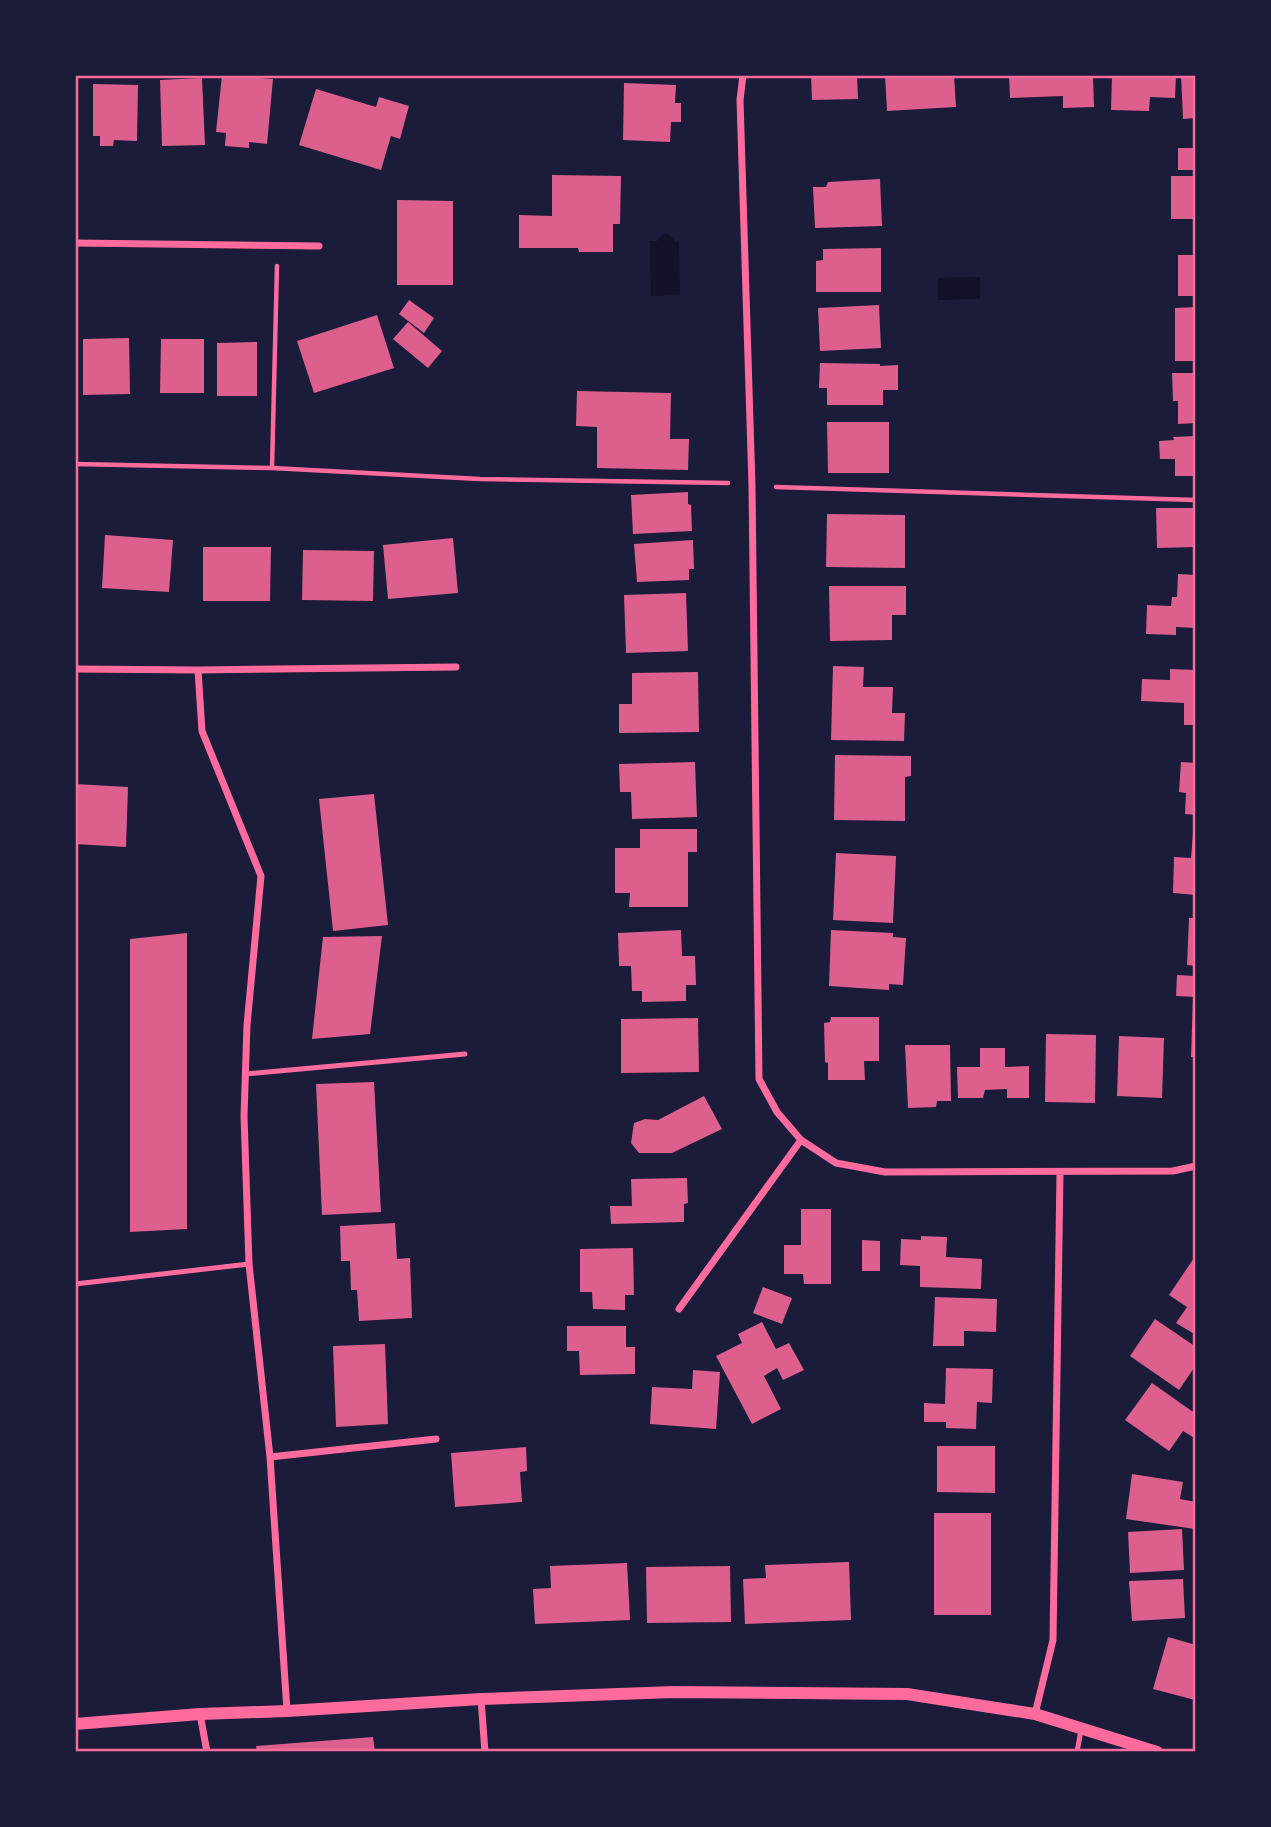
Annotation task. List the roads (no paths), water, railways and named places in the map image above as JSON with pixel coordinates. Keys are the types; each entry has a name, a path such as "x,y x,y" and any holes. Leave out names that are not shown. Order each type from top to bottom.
{"street":[{"path":"743,75 740,100 752,486 759,1079 777,1112 801,1140 836,1163 885,1172 1173,1171 1196,1166"},
{"path":"75,243 319,246"},
{"path":"75,669 456,667"},
{"path":"198,670 202,731 261,876 247,1025 244,1116 249,1264 270,1457 287,1711"},
{"path":"679,1309 801,1140"},
{"path":"1035,1714 1053,1640 1060,1173"},
{"path":"270,1457 436,1439"},
{"path":"75,1724 200,1714 674,1692 906,1694 1035,1714 1157,1752"},
{"path":"481,1699 485,1752"},
{"path":"200,1714 207,1752"}],"lane":[{"path":"246,1074 465,1054"},
{"path":"75,1284 249,1264"},
{"path":"1077,1752 1081,1727"}]}
